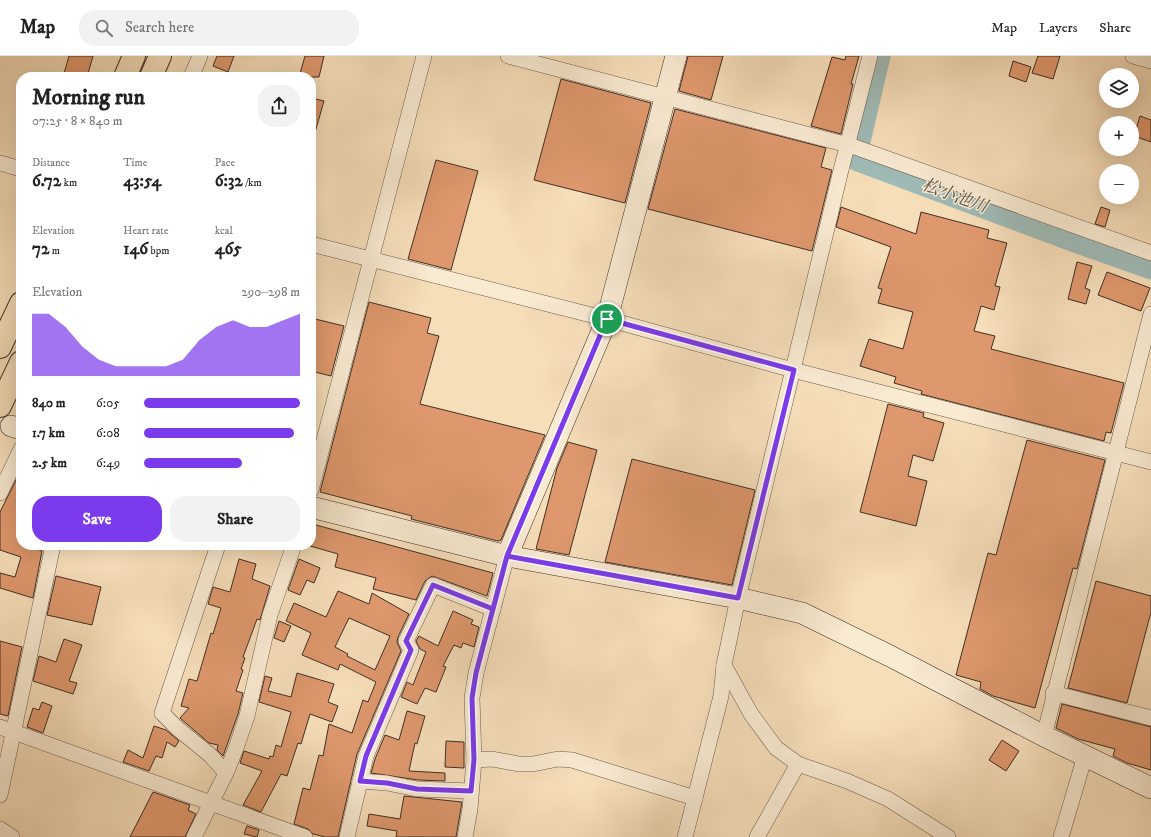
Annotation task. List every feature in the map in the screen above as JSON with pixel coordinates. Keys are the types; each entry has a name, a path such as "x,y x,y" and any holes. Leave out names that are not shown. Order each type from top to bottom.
{"highway":[{"path":"127,72 134,56"},
{"path":"153,72 160,56"},
{"path":"0,347 16,313"},
{"path":"0,406 16,372"}],"street":[{"path":"193,72 200,56"},
{"path":"316,471 424,56"},
{"path":"508,56 855,147 1151,253"},
{"path":"465,837 470,809 474,760 472,698 476,673 507,556 607,319 676,56"},
{"path":"685,837 721,696 724,665 738,598 794,370 855,147 870,56"},
{"path":"1133,56 1151,61"},
{"path":"0,163 16,168"},
{"path":"316,245 607,319 794,370 1151,462"},
{"path":"1044,736 1053,694 1151,314"},
{"path":"0,493 16,459"},
{"path":"316,508 507,556 738,598 802,613 890,656 1044,736 1151,788"},
{"path":"0,795 6,729 52,550"},
{"path":"216,550 162,713 176,728 210,754 226,773"},
{"path":"194,837 226,773 246,716 270,615 292,550"},
{"path":"347,837 366,756 411,650 406,641 433,585 493,609"},
{"path":"724,665 752,714 776,748 798,764 847,781 888,799 948,837"},
{"path":"1053,694 1151,718"},
{"path":"6,729 210,804 305,837"},
{"path":"1061,837 1085,756"},
{"path":"474,760 492,760 519,764 533,764 558,758 572,760 695,798"},
{"path":"758,837 798,764"},
{"path":"360,781 387,783 417,789 471,791"},
{"path":"0,829 12,837"}],"building":[{"path":"69,56 93,56 88,72 64,72"},
{"path":"217,56 234,56 228,72 213,66"},
{"path":"305,56 324,56 319,77 316,77 316,72 300,72"},
{"path":"688,56 723,56 711,100 679,91"},
{"path":"846,56 859,56 851,84 853,84 841,134 811,126 832,57 845,60"},
{"path":"1038,56 1060,56 1053,79 1032,73"},
{"path":"1013,61 1031,67 1026,82 1009,76"},
{"path":"561,79 651,103 625,203 534,180"},
{"path":"316,99 324,101 316,129"},
{"path":"675,109 826,148 821,167 832,170 812,251 648,209"},
{"path":"1140,116 1151,120 1151,142 1139,138"},
{"path":"436,160 478,171 451,270 408,259"},
{"path":"841,207 916,234 921,212 989,230 987,238 1007,243 995,286 1000,287 994,310 981,306 974,331 995,336 991,349 1124,383 1111,433 1106,432 1104,441 921,394 922,391 894,383 896,377 860,366 869,339 903,349 913,312 878,303 882,289 878,288 891,247 836,227"},
{"path":"1101,207 1110,210 1105,227 1095,224"},
{"path":"1077,262 1092,266 1085,288 1090,290 1086,304 1068,299"},
{"path":"1107,272 1150,288 1141,311 1098,295"},
{"path":"369,302 431,318 427,333 439,336 420,404 545,435 501,540 498,541 411,519 412,516 320,492"},
{"path":"316,319 344,326 331,376 316,372"},
{"path":"888,404 924,413 923,417 944,423 933,461 913,455 908,476 927,481 916,526 860,512"},
{"path":"1027,440 1105,460 1077,569 1073,568 1035,708 993,696 980,689 981,682 956,675 988,553 996,555"},
{"path":"568,442 597,450 569,555 536,549 557,468"},
{"path":"632,459 755,490 732,585 605,562"},
{"path":"16,480 16,550 42,551 33,598 0,588 0,573 15,577 21,557 0,550 0,512"},
{"path":"316,525 493,573 487,596 432,576 425,581 416,600 373,589 376,578 335,567 338,554 316,548"},
{"path":"239,559 256,564 252,579 270,586 260,620 257,619 243,657 245,658 241,669 243,670 236,691 243,693 238,714 223,756 217,750 218,745 209,743 180,718 189,708 181,706 189,679 197,681 211,633 213,634 221,608 208,604 213,587 230,592"},
{"path":"299,559 320,568 314,583 307,580 300,595 288,590"},
{"path":"56,576 101,587 92,625 47,615"},
{"path":"1096,581 1151,596 1151,612 1127,703 1068,688"},
{"path":"338,591 369,604 372,593 409,614 398,637 397,642 401,651 357,754 338,837 325,837 313,834 308,829 294,824 303,788 310,790 319,755 323,756 329,724 352,733 363,700 368,702 376,682 340,664 338,670 302,655 311,633 286,621 294,603 326,617","holes":["349,618 390,636 375,670 347,656 348,654 335,647"]},
{"path":"453,611 473,620 471,624 479,627 474,647 463,643 461,648 454,645 443,666 446,667 436,692 425,688 417,704 401,697 407,682 413,685 426,652 420,649 416,641 419,636 438,646"},
{"path":"279,621 291,626 284,642 274,638"},
{"path":"64,639 82,645 69,681 77,683 73,694 33,681 39,656 56,662"},
{"path":"0,641 22,647 8,716 0,714"},
{"path":"297,673 334,684 328,702 338,706 332,722 310,714 301,744 298,743 287,776 281,774 261,812 243,805 262,771 240,763 244,751 269,759 270,756 273,757 276,745 281,747 291,712 259,702 265,676 272,678 268,691 291,697"},
{"path":"42,702 52,706 43,733 27,727 33,708 39,710"},
{"path":"1062,704 1151,727 1151,770 1127,763 1113,756 1115,749 1078,739 1056,728"},
{"path":"407,711 425,716 417,744 415,743 409,771 445,773 445,781 418,780 371,773 385,735 399,740"},
{"path":"154,726 166,730 179,741 175,747 167,742 162,758 156,756 149,771 123,762 128,750 143,758"},
{"path":"1002,740 1019,751 1006,771 989,760"},
{"path":"446,741 464,742 464,768 445,767"},
{"path":"153,792 190,805 188,810 196,814 185,837 130,837"},
{"path":"404,796 462,802 456,837 396,837 397,831 367,826 369,814 400,819"},
{"path":"247,826 259,830 257,837 244,834"}],"waterway":[{"name":"松小池川","path":"879,56 856,154 858,160 1151,268"}],"route":[{"path":"607,319 507,556 476,673 472,698 474,760 471,791 450,789 417,789 387,783 360,781 366,756 387,702 411,650 406,641 433,585 493,609 507,556 738,598 794,370 607,319"}]}
